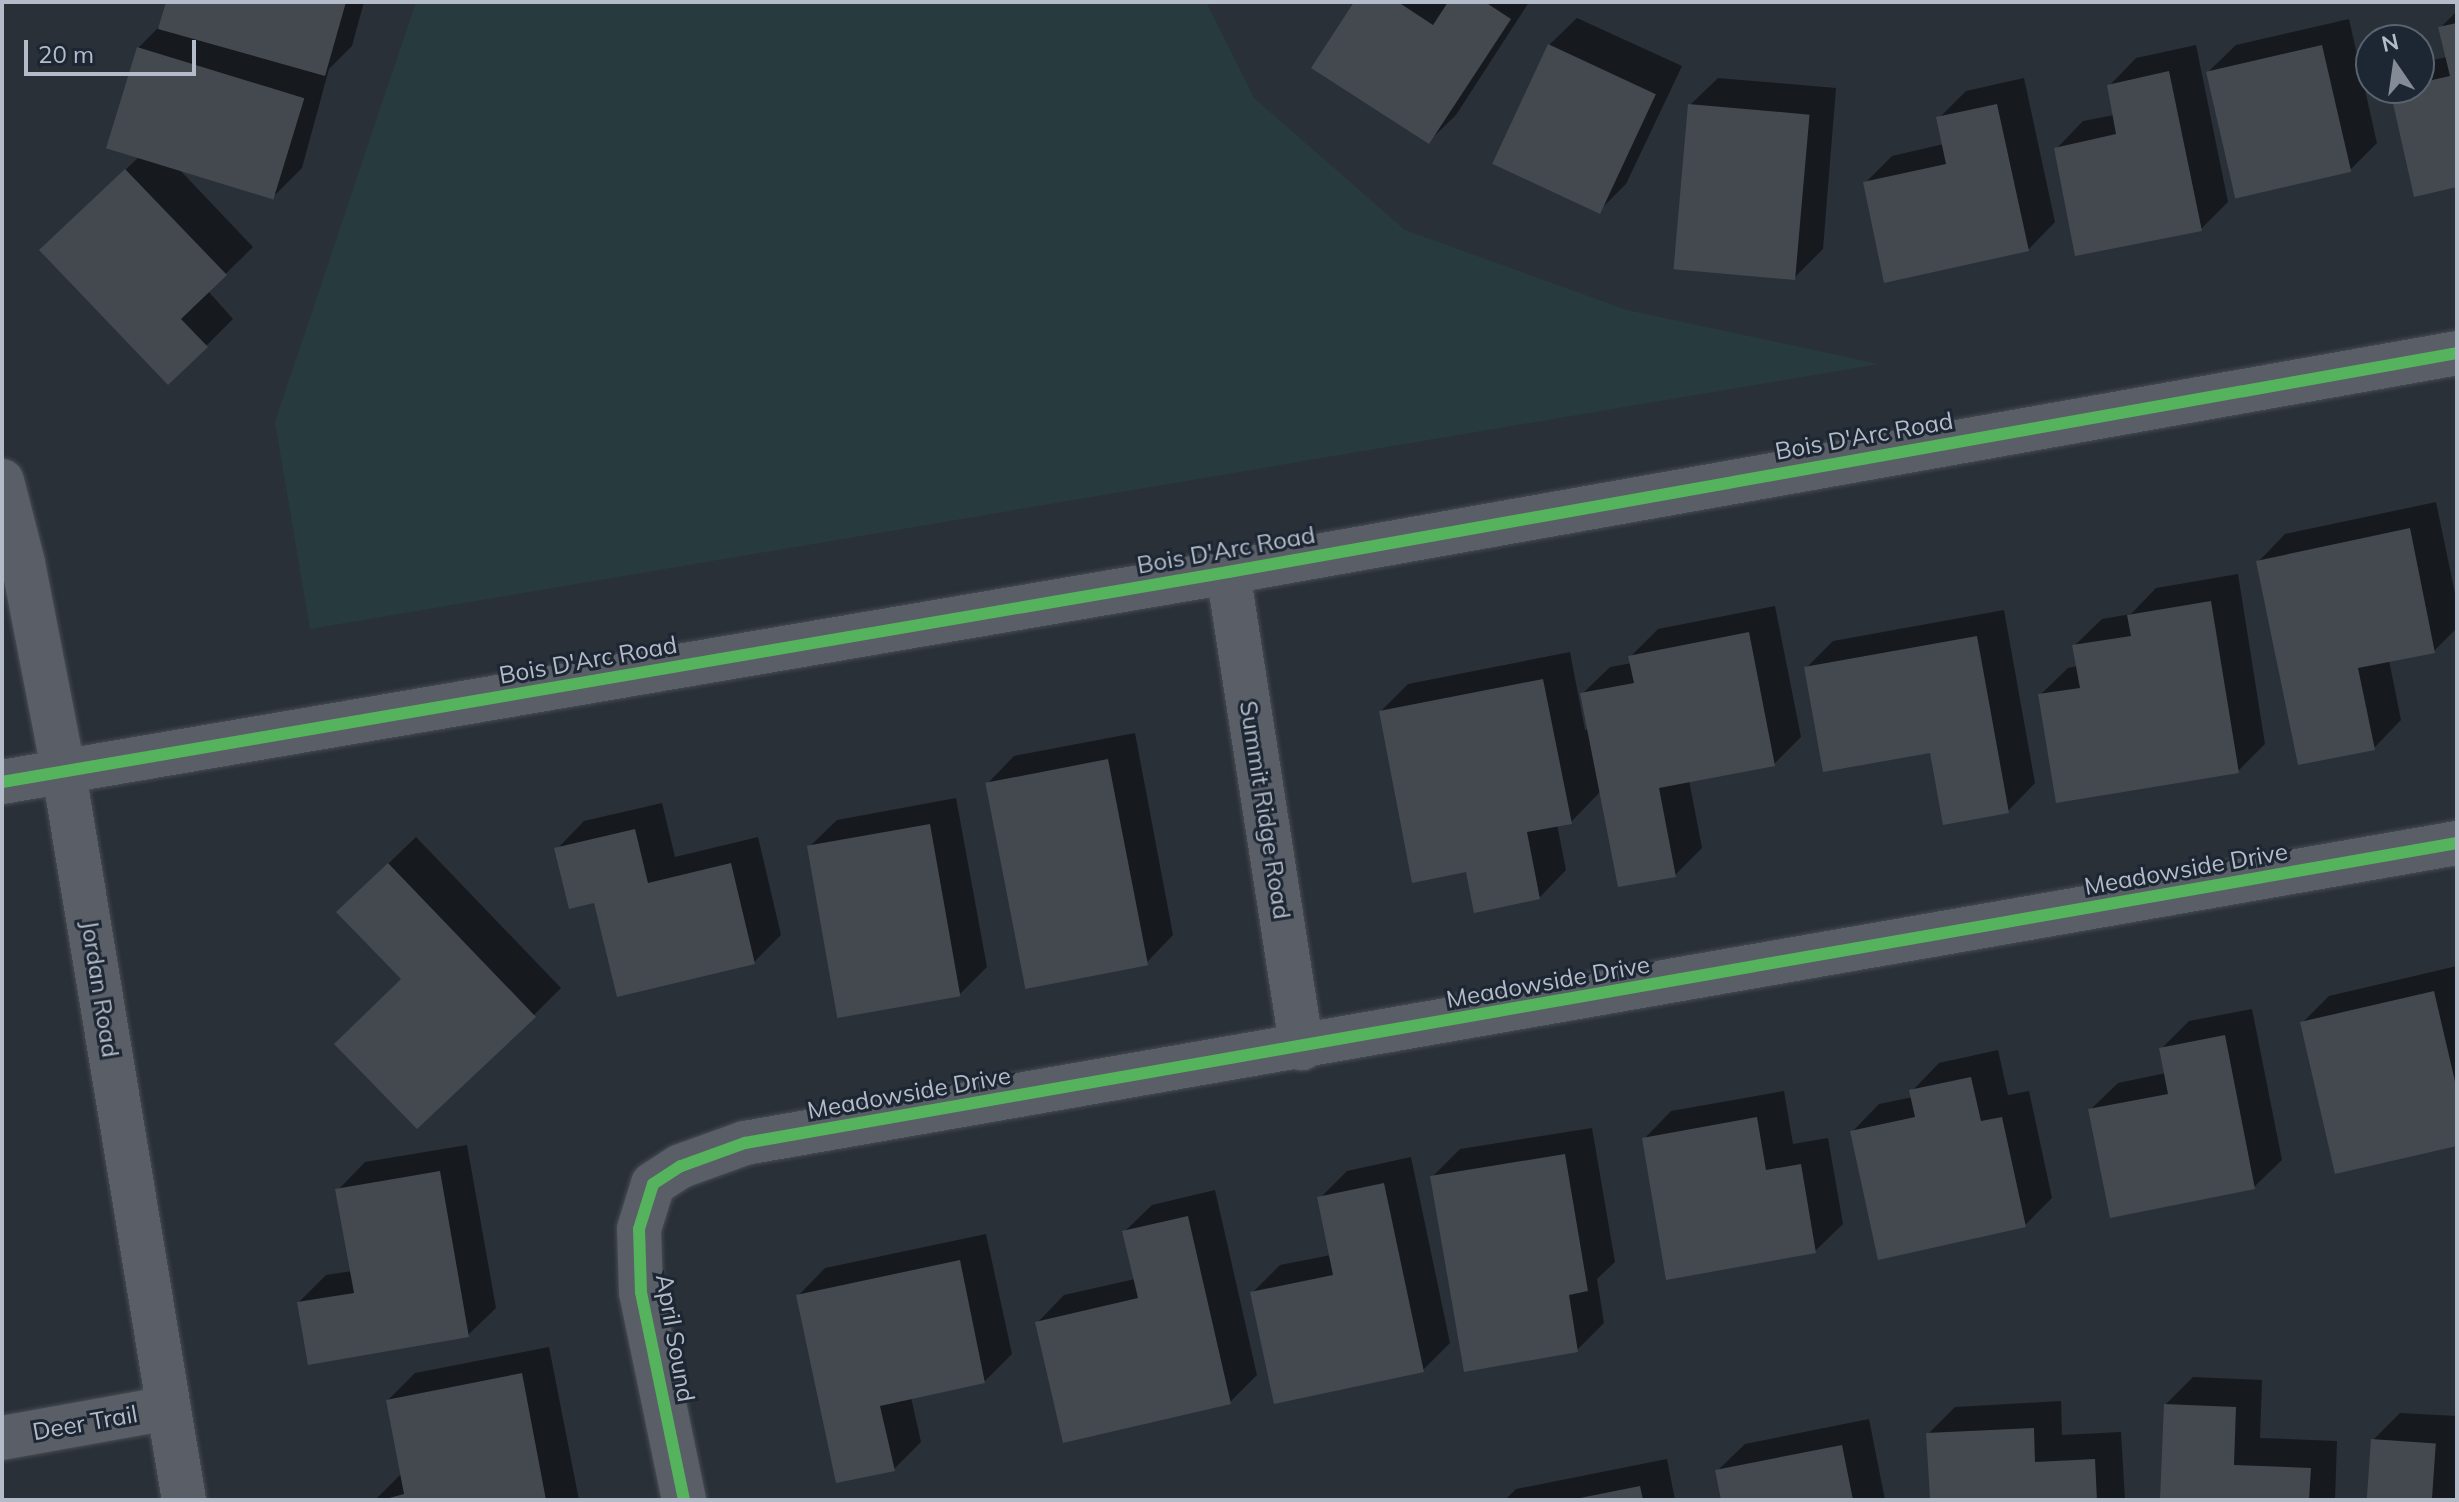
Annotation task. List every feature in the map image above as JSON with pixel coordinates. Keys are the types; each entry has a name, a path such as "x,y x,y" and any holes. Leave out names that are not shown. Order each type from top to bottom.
{"street":[{"name":"Bois D'Arc Road","path":"2,782 1228,572 2457,353"},
{"name":"Jordan Road","path":"2,481 23,563 64,773 184,1500"},
{"name":"Summit Ridge Road","path":"1228,572 1302,1048"},
{"name":"Meadowside Drive","path":"653,1184 681,1166 745,1143 1302,1048 2457,843"},
{"name":"April Sound","path":"653,1184 639,1229 641,1292 684,1500"},
{"name":"Deer Trail","path":"2,1438 168,1408"}],"green space":[{"path":"416,2 1206,2 1254,98 1405,230 1627,310 1879,364 310,629 275,422"}],"building":[{"path":"166,2 346,2 325,76 158,29"},
{"path":"1354,2 1398,2 1433,25 1448,2 1485,2 1511,19 1429,144 1311,68"},
{"path":"2457,23 2457,187 2414,197 2393,104 2435,104 2435,79 2450,76 2438,27"},
{"path":"1548,44 1656,94 1600,214 1492,164"},
{"path":"2322,45 2351,172 2235,198 2206,72"},
{"path":"137,47 304,98 273,200 106,148"},
{"path":"2169,71 2202,231 2075,256 2054,148 2116,134 2107,85"},
{"path":"1688,104 1810,115 1795,280 1674,269"},
{"path":"1997,104 2029,251 1884,283 1863,182 1946,164 1936,117"},
{"path":"125,169 227,275 181,319 208,347 168,385 39,250"},
{"path":"2410,528 2435,653 2358,668 2375,750 2298,765 2256,561"},
{"path":"2211,601 2239,773 2056,803 2038,694 2080,688 2072,645 2131,636 2127,615"},
{"path":"1749,632 1775,766 1659,788 1676,877 1618,887 1580,693 1634,683 1628,656"},
{"path":"1977,636 2009,813 1943,825 1930,753 1823,772 1804,667"},
{"path":"1543,679 1572,824 1527,832 1540,899 1474,913 1466,872 1412,883 1379,711"},
{"path":"1108,759 1148,965 1025,989 985,783"},
{"path":"930,824 960,996 837,1018 807,846"},
{"path":"635,829 648,883 731,863 755,964 617,997 594,903 569,909 554,848"},
{"path":"388,863 536,1017 417,1129 334,1044 401,979 336,912"},
{"path":"2434,991 2457,1090 2457,1146 2335,1174 2300,1022"},
{"path":"2225,1035 2255,1189 2110,1218 2088,1109 2168,1094 2159,1048"},
{"path":"1971,1077 1981,1121 2002,1117 2026,1227 1878,1260 1850,1131 1915,1117 1909,1090"},
{"path":"1757,1117 1766,1170 1801,1164 1816,1253 1666,1280 1642,1138"},
{"path":"1565,1154 1588,1291 1569,1295 1578,1352 1464,1372 1430,1176"},
{"path":"440,1171 469,1337 308,1365 297,1302 354,1293 335,1189"},
{"path":"1384,1183 1424,1372 1274,1404 1250,1292 1333,1275 1317,1197"},
{"path":"1188,1216 1231,1404 1063,1443 1035,1322 1138,1298 1122,1231"},
{"path":"960,1260 985,1383 880,1406 895,1471 836,1483 796,1295"},
{"path":"522,1373 546,1500 382,1500 404,1494 386,1400"},
{"path":"2164,1404 2236,1407 2234,1465 2311,1468 2309,1500 2160,1500"},
{"path":"2034,1428 2035,1462 2095,1459 2097,1500 1930,1498 1926,1433"},
{"path":"2371,1439 2436,1444 2432,1500 2367,1500"},
{"path":"1842,1445 1853,1500 1721,1500 1715,1470"},
{"path":"1640,1486 1643,1500 1575,1500 1575,1499"}],"cycle path":[{"path":"2,782 1228,572 2457,353"},
{"path":"684,1500 641,1292 639,1229 653,1184 681,1166 745,1143 2457,843"}]}
